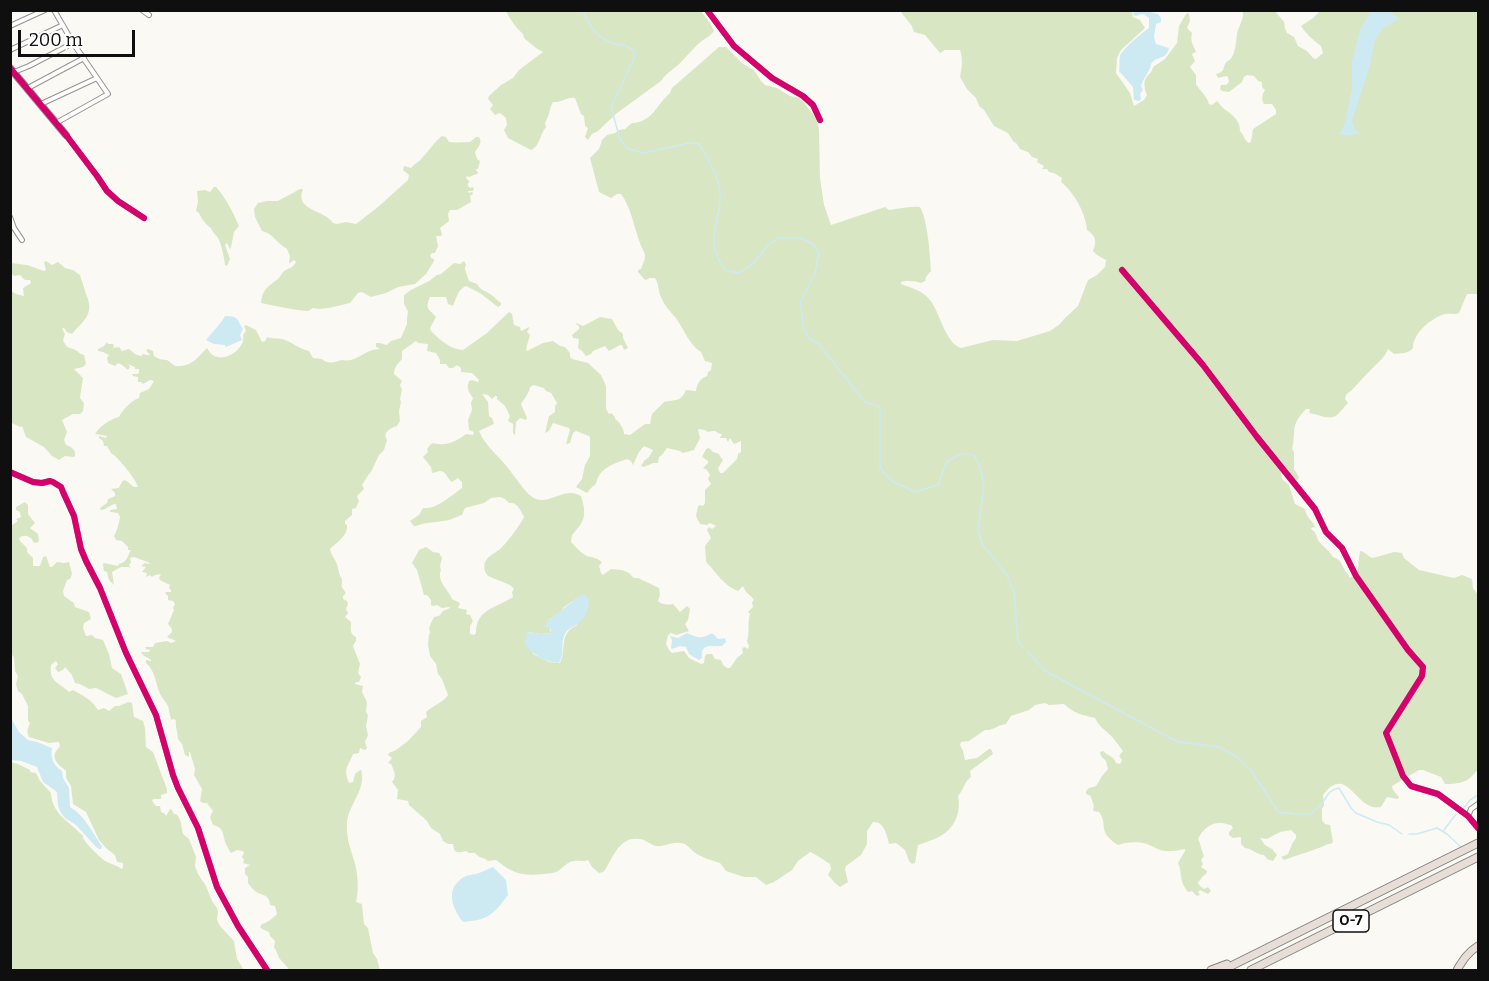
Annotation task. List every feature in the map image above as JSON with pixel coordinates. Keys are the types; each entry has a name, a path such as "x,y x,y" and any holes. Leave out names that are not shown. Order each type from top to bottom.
{"highway":[{"name":"O-7","path":"1223,970 1479,843"},
{"name":"O-7","path":"1251,970 1479,857"},
{"path":"1457,970 1470,951 1479,946"},
{"path":"1211,970 1269,948"},
{"path":"1262,970 1284,954"}],"street":[{"path":"10,26 45,10"},
{"path":"54,10 73,43 108,94 56,123"},
{"path":"142,10 149,15"},
{"path":"707,10 734,46 772,78 803,96 813,105 820,120"},
{"path":"10,50 63,25"},
{"path":"73,43 29,66 12,70 66,135 106,191 144,218"},
{"path":"28,88 84,58"},
{"path":"41,104 97,78"},
{"path":"10,217 22,240"},
{"path":"1122,270 1203,365 1257,438 1315,509 1326,532 1342,548 1356,576 1408,650 1423,667 1422,676 1386,733 1403,776 1411,786 1438,794 1468,816 1479,828"},
{"path":"10,472 38,483 54,482 61,487 74,516 81,549 100,588 126,653 156,715 173,775 198,828 217,887 267,970"},
{"path":"1468,816 1471,809 1479,804"}],"green space":[{"path":"506,11 701,11 714,31 661,81 617,113 588,140 585,137 588,128 585,126 584,116 575,98 553,102 545,123 546,127 536,146 531,150 508,138 504,130 507,125 506,118 500,113 495,115 490,109 493,105 488,99 501,85 513,78 519,70 543,52 524,38"},
{"path":"900,11 1132,11 1133,17 1140,20 1145,28 1121,50 1117,58 1116,73 1130,93 1134,106 1144,100 1147,95 1145,80 1153,67 1165,59 1177,43 1179,26 1189,13 1190,21 1187,28 1192,33 1196,52 1192,54 1195,61 1190,67 1196,75 1196,84 1209,104 1212,105 1217,101 1235,118 1239,123 1240,131 1249,143 1253,129 1276,114 1276,110 1272,104 1264,104 1262,97 1265,90 1262,82 1254,76 1247,75 1229,92 1220,89 1221,85 1229,82 1228,77 1218,78 1216,74 1222,71 1231,59 1243,11 1275,11 1284,22 1287,33 1294,37 1298,46 1316,59 1323,53 1321,46 1301,26 1320,11 1478,11 1478,294 1467,294 1459,313 1445,314 1429,323 1419,332 1413,348 1409,351 1394,354 1388,349 1380,361 1346,395 1345,399 1348,403 1335,416 1309,413 1310,409 1306,409 1294,428 1292,449 1294,469 1299,477 1297,482 1282,468 1280,470 1282,479 1289,485 1295,504 1305,509 1314,525 1315,527 1311,528 1318,540 1333,557 1339,560 1349,578 1357,574 1360,551 1373,558 1394,552 1402,553 1404,558 1419,570 1454,578 1462,575 1472,579 1473,588 1478,595 1478,770 1463,782 1445,784 1441,777 1419,770 1392,786 1398,799 1387,797 1381,807 1372,807 1364,803 1345,786 1339,784 1332,786 1323,795 1322,820 1325,824 1330,825 1333,842 1284,860 1281,857 1288,854 1296,838 1291,830 1280,832 1267,839 1260,838 1277,855 1273,861 1245,848 1241,844 1241,837 1233,838 1229,835 1233,828 1231,825 1217,823 1210,825 1198,839 1204,856 1201,860 1203,864 1201,867 1207,871 1198,882 1204,889 1208,887 1211,891 1208,894 1200,890 1198,892 1200,895 1197,896 1192,891 1188,892 1182,880 1178,863 1185,849 1163,851 1136,842 1118,845 1107,836 1102,817 1099,812 1094,811 1091,797 1086,794 1086,791 1096,786 1108,769 1100,752 1103,751 1120,764 1122,760 1119,756 1123,751 1095,718 1071,710 1064,704 1035,705 1029,710 1011,716 1006,724 985,730 969,741 961,742 965,760 977,758 989,749 993,754 970,771 971,777 958,796 957,817 950,828 939,837 918,845 915,863 912,864 905,850 896,843 889,844 882,826 873,822 867,831 867,844 861,855 846,866 848,882 840,887 828,875 831,869 830,864 810,852 798,861 792,870 766,885 756,877 744,877 726,871 720,863 700,856 682,843 656,846 641,839 632,839 622,844 605,870 599,873 588,860 572,862 553,873 524,874 513,871 496,860 488,861 475,853 457,852 453,844 443,841 440,834 431,828 427,821 409,805 408,801 397,799 398,790 392,782 394,771 388,763 392,758 388,755 389,753 408,741 421,727 421,721 427,717 426,712 448,695 436,664 430,656 428,645 429,629 434,617 450,608 431,605 431,600 424,595 417,570 412,563 419,550 426,547 439,553 442,558 441,582 452,599 460,603 458,608 467,610 466,614 470,615 473,621 470,634 474,635 483,614 513,597 514,589 488,576 484,564 506,543 524,517 517,505 500,497 465,508 462,515 448,520 416,526 410,521 419,515 423,508 433,507 462,488 462,482 458,478 452,482 442,471 432,473 431,467 423,457 433,443 446,444 466,434 473,435 474,432 469,430 468,420 473,398 468,386 469,381 478,382 479,380 472,373 461,372 461,368 457,365 449,368 446,364 440,364 436,353 427,351 428,344 416,341 402,351 402,359 394,372 402,381 400,421 397,426 386,433 387,440 384,450 362,485 364,489 357,496 359,501 356,508 352,509 352,515 345,521 346,532 330,549 346,593 343,596 348,604 346,609 348,613 345,617 351,622 351,633 356,637 353,646 360,664 358,673 361,677 355,684 363,686 362,692 367,702 368,735 365,742 367,748 365,750 360,748 359,753 353,754 346,771 349,783 353,782 355,774 360,770 362,777 348,816 347,828 357,876 356,902 362,904 364,924 368,928 373,953 380,970 288,970 274,948 275,941 269,932 260,927 277,914 275,906 270,905 267,897 255,891 248,883 245,868 250,865 243,863 243,851 237,850 231,853 221,830 213,825 210,818 213,811 207,803 200,801 202,789 194,775 195,769 190,752 189,757 185,755 178,739 176,721 171,720 168,706 146,663 146,660 151,660 141,652 149,652 150,650 145,647 153,647 155,643 176,641 167,637 172,632 168,624 175,604 168,600 165,593 171,592 170,585 160,580 161,574 146,577 147,573 142,572 146,567 141,566 150,563 134,557 130,558 131,569 121,567 112,572 114,585 109,580 107,572 104,571 104,563 118,566 126,560 131,550 128,550 122,541 116,540 114,536 120,517 118,513 110,512 110,510 117,509 116,504 103,510 100,508 107,503 108,499 115,496 111,489 119,488 124,480 138,487 134,478 99,438 99,436 106,438 107,436 95,434 106,423 119,417 127,406 139,398 140,393 149,389 154,381 150,380 143,384 138,382 138,377 132,374 139,373 139,369 128,364 130,367 128,370 118,363 115,366 108,363 109,355 98,349 107,342 113,344 113,348 119,347 122,351 129,349 136,355 142,356 142,354 150,355 146,350 148,349 153,351 157,358 167,360 175,366 181,366 193,362 207,348 217,357 230,355 243,341 246,325 256,330 262,342 267,337 282,339 309,351 313,358 329,362 352,360 369,351 379,349 376,343 387,345 401,338 407,324 408,311 404,304 404,295 441,274 454,263 460,264 464,261 469,281 492,295 501,305 498,307 480,293 466,286 459,292 453,306 448,304 446,297 430,297 428,307 436,317 430,328 431,331 450,346 463,350 487,333 509,312 512,314 514,325 520,327 521,331 529,327 527,351 553,341 565,347 572,359 588,363 601,375 606,386 606,409 620,423 624,434 630,435 645,424 650,424 652,414 664,402 679,399 686,390 696,391 699,382 711,370 712,363 705,361 701,352 686,336 665,305 655,278 645,280 638,272 645,260 645,254 627,205 621,194 611,198 599,192 590,158 599,149 602,140 607,135 650,116 672,88 719,47 726,47 743,64 754,70 765,85 800,98 817,119 820,178 824,205 831,225 885,207 889,210 920,207 927,229 931,271 921,283 906,281 901,284 920,292 930,300 955,345 961,348 993,340 1017,341 1050,331 1078,306 1088,280 1105,267 1106,260 1093,251 1094,237 1087,230 1082,210 1075,197 1061,182 1062,178 1047,169 1042,169 1044,166 1037,162 1038,159 1020,149 1008,133 994,126 979,106 976,98 967,89 960,77 962,56 960,50 945,50 940,53 925,35 914,32","holes":["534,385 551,393 557,403 555,412 549,416 545,433 549,431 553,423 569,428 566,444 570,443 576,431 590,438 590,456 582,479 576,487 587,493 607,467 627,459 633,465 644,446 653,450 641,466 644,467 658,463 659,457 667,448 683,453 694,450 700,438 698,429 708,432 715,431 722,434 720,438 726,438 728,442 730,438 734,444 741,441 741,452 723,473 720,473 718,468 723,460 719,454 709,448 706,449 702,457 708,463 703,468 710,475 708,479 711,484 705,490 705,503 703,506 698,506 696,516 700,524 710,523 716,526 712,529 709,527 707,530 711,538 705,546 707,563 729,586 738,591 743,586 754,600 753,607 748,612 750,614 748,649 744,647 742,649 743,653 730,668 723,665 721,660 715,659 712,654 707,654 704,663 701,664 689,658 684,651 672,653 666,644 668,635 689,631 685,624 690,609 687,606 680,612 673,604 658,601 659,588 634,578 622,570 611,569 603,575 599,566 602,562 585,555 571,542 572,535 584,517 581,496 570,493 542,500 532,497 485,441 479,431 494,424 489,416 488,402 482,394 492,399 497,396 510,416 508,421 513,424 515,435 516,422 520,418 526,420 527,418 521,404 530,387","579,597 577,625 565,637 560,663 549,662 533,654 528,632 551,633 548,620"]},
{"path":"442,136 446,137 449,142 470,142 479,137 480,143 475,152 480,161 476,169 479,173 467,176 470,182 468,186 474,189 468,191 473,194 470,196 471,202 457,210 450,210 449,221 440,228 441,236 436,236 438,246 435,253 430,255 434,261 426,274 415,284 398,287 371,297 362,292 358,293 350,303 329,308 313,308 308,311 261,303 266,289 296,262 294,260 290,263 287,249 262,231 255,217 254,209 258,203 278,201 303,189 301,196 306,206 329,218 333,223 356,224 408,180 409,175 403,170 404,166 411,168"},
{"path":"214,187 226,200 239,226 234,232 230,249 227,243 225,245 230,259 227,266 218,238 196,211 197,191 210,192"},
{"path":"46,261 52,265 58,262 80,275 89,307 87,316 72,334 62,328 65,343 84,355 86,364 74,369 83,378 80,398 84,403 83,411 62,420 67,432 64,440 66,445 74,450 75,456 65,456 59,460 44,447 26,437 22,426 12,423 11,420 11,291 24,296 23,288 31,283 30,280 25,280 20,275 14,276 11,273 11,263 27,265 44,271"},
{"path":"600,317 612,319 623,334 628,348 624,350 620,345 609,351 605,346 586,356 578,348 579,339 573,338 572,335 579,329 576,324 583,326"},
{"path":"25,502 28,505 28,514 35,523 30,528 38,534 39,541 33,542 26,536 19,538 33,558 33,566 40,566 43,557 46,556 50,567 57,562 69,562 72,574 63,591 64,596 74,603 75,607 89,612 91,619 84,623 83,628 86,636 92,635 103,640 112,668 121,674 128,694 116,698 96,688 89,689 75,683 65,667 58,672 55,668 58,664 56,661 51,665 53,679 69,692 73,690 87,698 98,710 104,708 109,711 115,706 132,703 134,717 143,721 146,747 153,752 167,789 167,793 161,795 161,799 152,801 156,806 160,806 161,812 166,816 170,809 179,818 183,834 189,839 196,857 195,866 198,874 217,908 217,920 234,941 237,959 244,970 11,970 11,762 36,773 51,793 57,811 83,836 89,846 105,861 122,869 123,867 123,863 117,862 115,855 99,840 86,812 73,804 66,771 54,756 60,746 59,742 49,743 28,735 30,723 28,706 18,691 14,657 10,653 11,526 18,521 16,519 21,517 16,507"}],"water":[{"path":"1135,10 1158,14 1161,22 1156,24 1154,37 1156,44 1169,48 1166,55 1151,64 1141,86 1143,90 1139,101 1134,100 1133,87 1119,71 1122,53 1149,28 1149,18 1143,14 1135,16 1133,14"},
{"path":"1371,11 1389,11 1399,19 1382,29 1375,40 1370,65 1352,120 1354,129 1361,133 1340,135 1352,89 1352,62 1360,29"},
{"path":"225,316 237,319 243,329 240,335 242,340 226,347 206,340"},
{"path":"584,594 589,599 586,613 583,620 565,634 559,663 544,659 530,651 524,642 527,638 526,634 528,632 551,633 551,629 545,627 548,620"},
{"path":"687,633 700,637 712,633 718,639 725,638 726,642 722,646 705,647 702,658 699,660 689,654 686,647 671,648 670,636 678,638"},
{"path":"11,718 19,732 28,740 52,748 53,761 62,771 69,788 70,807 84,819 102,846 101,849 96,847 76,825 61,813 57,792 43,782 37,767 11,760"},
{"path":"493,867 506,880 508,895 484,918 463,922 452,900 453,889 463,878"}],"waterway":[{"path":"583,10 591,27 599,36 634,51 634,59 611,107 620,139 628,149 644,153 689,143 699,144 709,161 720,192 715,249 725,270 739,273 754,263 768,245 778,238 800,238 813,244 819,253 815,274 800,303 804,328 809,339 818,343 865,402 880,407 880,468 892,481 915,492 938,485 947,461 964,453 974,455 980,466 984,487 978,530 982,544 1007,575 1014,592 1018,641 1023,647"},
{"path":"1027,651 1045,671 1178,742 1220,747 1237,757 1251,770 1278,812 1311,814 1330,792 1339,788 1356,813 1389,825 1402,834"},
{"path":"1463,809 1470,800 1478,795"},
{"path":"1444,830 1456,814"},
{"path":"1409,834 1437,828 1463,849"}],"cycle path":[{"path":"707,10 734,46 772,78 803,96 813,105 820,120"},
{"path":"10,68 66,135 107,191 144,218"},
{"path":"1122,270 1203,365 1315,509 1326,532 1342,548 1356,576 1408,650 1423,667 1422,676 1386,733 1403,776 1411,786 1438,794 1468,816 1478,828"},
{"path":"10,472 33,482 50,481 61,487 74,516 81,549 100,588 126,653 156,715 173,775 198,828 217,887 238,926 267,970"}]}
